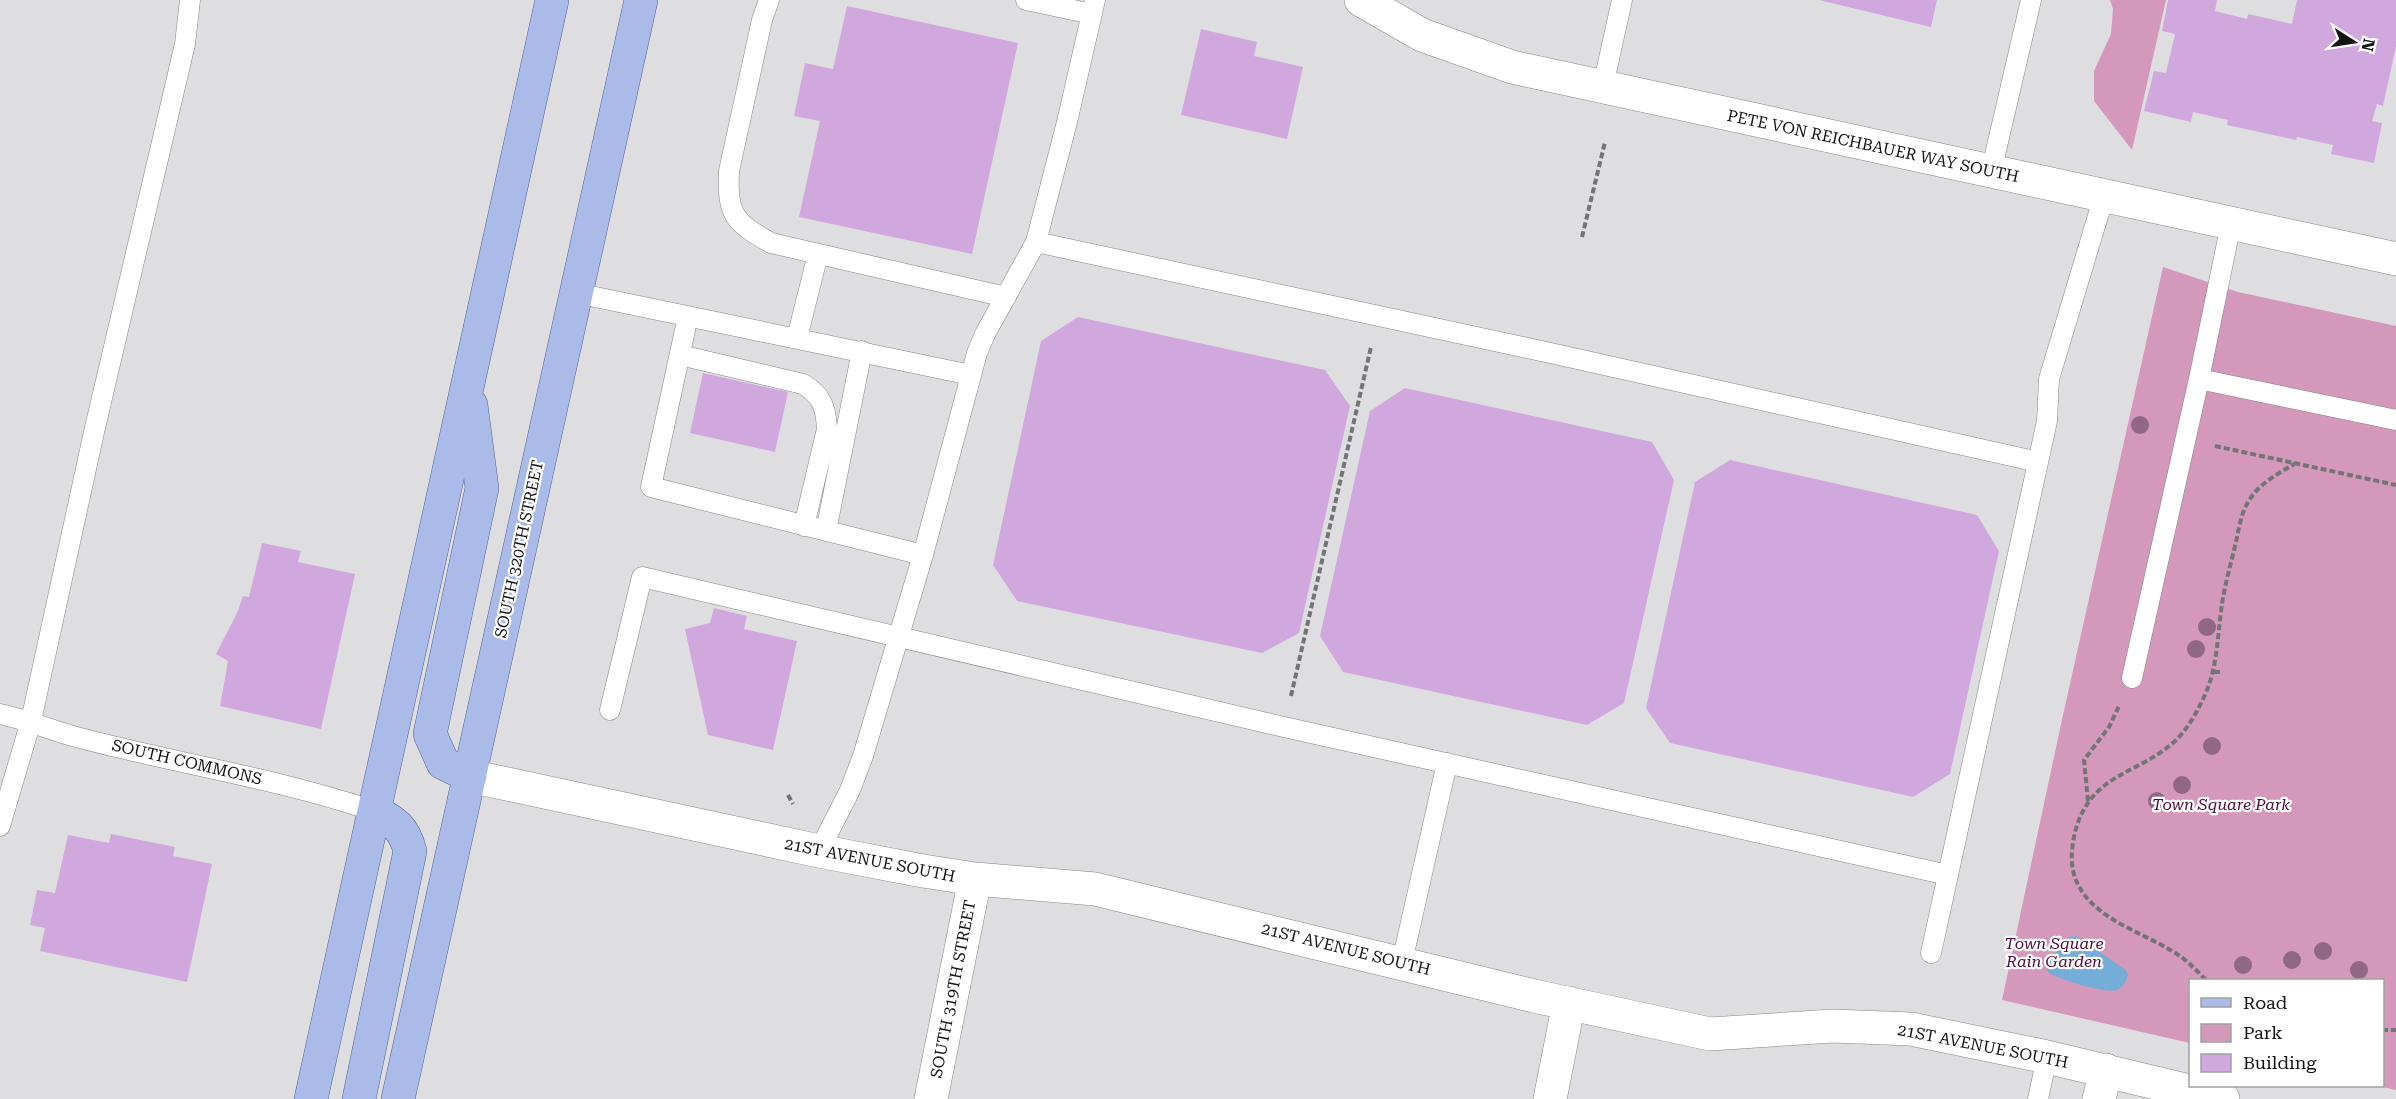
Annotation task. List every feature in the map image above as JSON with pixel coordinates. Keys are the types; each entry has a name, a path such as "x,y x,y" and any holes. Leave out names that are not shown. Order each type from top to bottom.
{"main road":[{"path":"311,1099 552,0"},
{"name":"SOUTH 320TH STREET","path":"398,1099 641,0"},
{"path":"468,382 483,488 430,735 443,763 470,776"},
{"path":"360,1099 410,851 406,836 393,821 374,811"}],"street":[{"name":"PETE VON REICHBAUER WAY SOUTH","path":"1360,0 1422,35 1512,67 2396,259"},
{"name":"21ST AVENUE SOUTH","path":"470,776 819,851 975,879 1095,889 1569,1004 1710,1034 1833,1026 1911,1029 2047,1057 2102,1085 2223,1099"},
{"name":"SOUTH 319TH STREET","path":"931,1099 975,879"},
{"path":"1550,1099 1569,1004"}],"lane":[{"path":"0,826 31,721 94,432 185,44 190,0"},
{"path":"769,0 762,20 729,171 728,195 735,217 745,228 771,243 1006,297"},
{"path":"819,851 850,790 864,756 923,555 971,375 985,334 1036,242 1067,122 1093,7 1026,0"},
{"path":"1603,86 1622,0"},
{"path":"1991,172 2031,0"},
{"path":"1931,953 2047,421 2049,379 2104,196"},
{"path":"2132,678 2231,224"},
{"path":"1036,242 1555,354 2038,462"},
{"path":"797,338 818,254"},
{"path":"576,293 971,375"},
{"path":"688,316 651,487 923,555"},
{"path":"826,531 862,351"},
{"path":"680,354 803,384 814,390 822,400 826,413 826,429 804,526"},
{"path":"2199,379 2396,420"},
{"path":"610,710 642,577 1284,727 1948,875"},
{"name":"SOUTH COMMONS","path":"0,714 31,721 81,738 321,793 374,811"},
{"path":"1402,962 1446,763"},
{"path":"2038,1099 2047,1057"}],"path":[{"path":"1582,237 1605,142"},
{"path":"1284,727 1378,317"},
{"path":"2185,440 2396,485"},
{"path":"2204,979 2189,962 2171,950 2129,929 2093,904 2080,888 2073,870 2075,831 2088,801 2098,790 2113,778 2156,755 2174,742 2194,716 2214,672 2222,605 2243,513 2250,498 2271,477 2295,464"},
{"path":"2214,672 2221,672"},
{"path":"2088,801 2084,760 2109,727 2132,678"},
{"path":"788,795 792,804"}],"green space":[{"path":"2110,0 2166,0 2132,150 2094,101 2094,71 2111,34 2113,9"},
{"name":"Town Square Park","path":"2163,267 2238,292 2396,326 2396,1090 2382,1087 2384,979 2189,979 2189,1043 2002,1000"}],"water":[{"path":"2076,936 2126,970 2128,975 2121,988 2111,991 2093,988 2070,982 2047,971 2046,959 2062,948 2069,937"}],"building":[{"path":"1819,0 1937,0 1931,27"},
{"path":"2168,0 2217,0 2215,11 2247,19 2248,14 2292,24 2297,0 2396,0 2396,46 2383,106 2377,104 2372,121 2382,123 2374,163 2331,154 2333,145 2297,137 2296,140 2227,125 2228,120 2193,112 2191,122 2144,111 2154,71 2166,73 2175,34 2162,31"},
{"path":"847,6 1018,43 972,254 799,217 820,121 794,116 805,63 833,69"},
{"path":"1201,29 1257,42 1254,56 1303,67 1287,139 1181,115"},
{"path":"1078,317 1325,370 1350,406 1299,633 1262,653 1017,601 993,565 1041,341"},
{"path":"703,373 788,392 775,452 690,433"},
{"path":"1405,388 1652,442 1674,480 1624,703 1587,725 1343,672 1320,636 1370,411"},
{"path":"1730,460 1977,515 1999,551 1950,774 1913,797 1670,743 1646,708 1695,482"},
{"path":"262,543 301,551 298,562 355,574 321,729 220,706 228,661 216,654 243,596 249,597"},
{"path":"714,608 747,616 744,629 797,641 773,750 708,735 685,629 710,623"},
{"path":"111,834 175,847 173,856 212,864 187,982 40,951 45,928 30,925 37,890 55,893 68,835 109,843"}],"park label":[{"name":"Town Square Rain Garden","path":"2054,952"}]}
